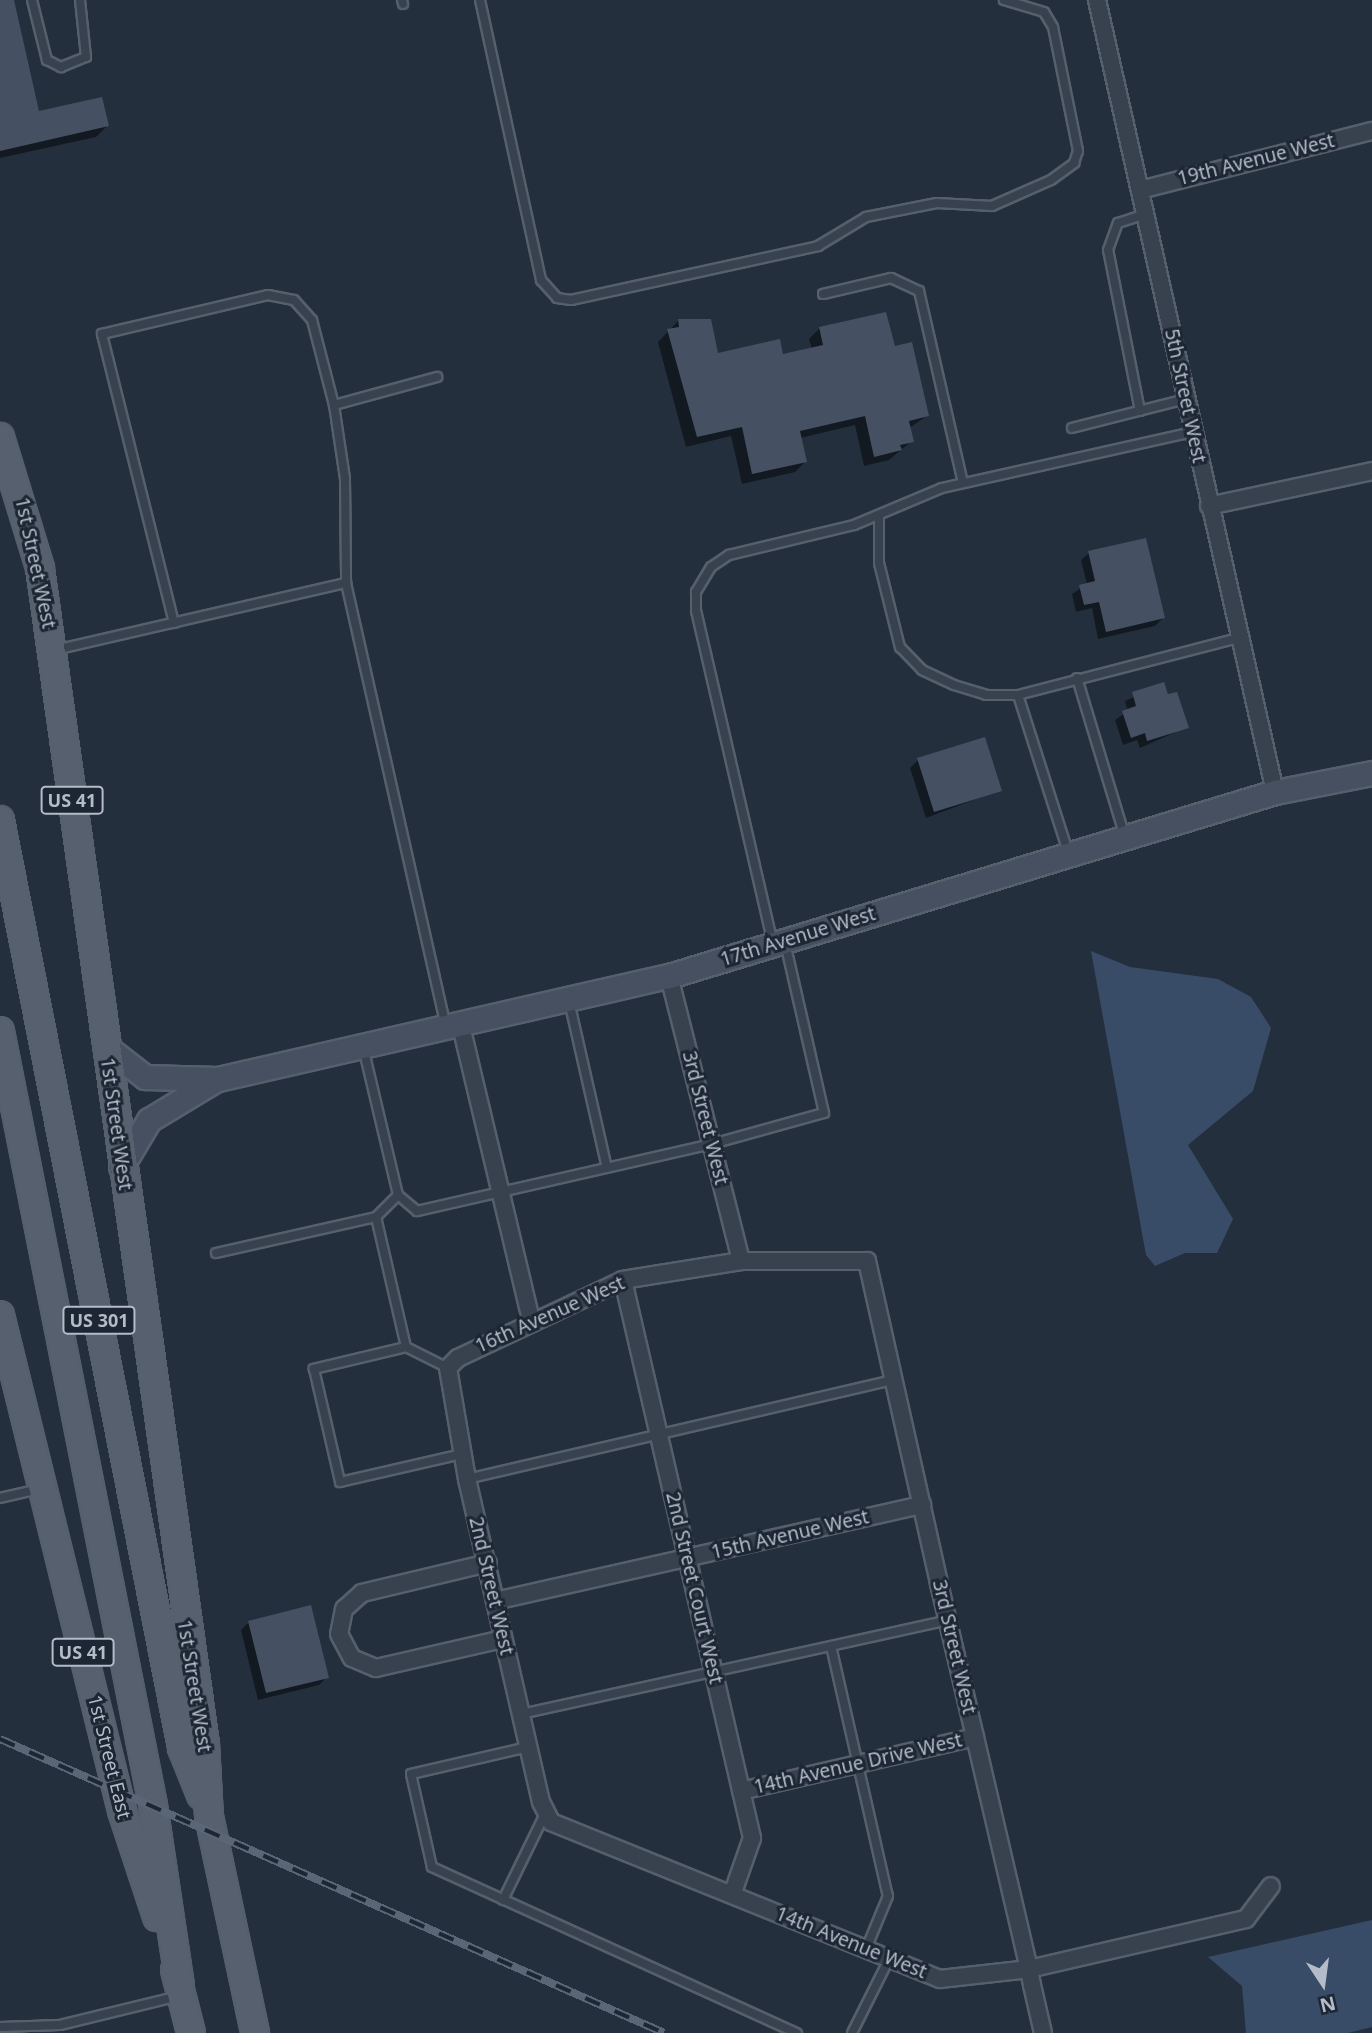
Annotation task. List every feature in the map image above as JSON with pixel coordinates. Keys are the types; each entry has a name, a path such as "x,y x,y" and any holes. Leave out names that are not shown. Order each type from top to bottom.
{"main road":[{"name":"1st Street West","path":"0,437 31,529 52,650 121,1167 205,1743 209,1816 255,2033"},
{"name":"1st Street West","path":"0,820 182,1748 209,1816"},
{"name":"US 301","path":"0,1031 153,1805 181,1990"},
{"name":"1st Street East","path":"0,1315 122,1811 181,1990 191,2033"}],"street":[{"name":"5th Street West","path":"1097,0 1275,792"},
{"name":"19th Avenue West","path":"1140,190 1372,131"},
{"path":"1209,506 1372,471"},
{"name":"17th Avenue West","path":"106,1046 145,1077 218,1079 669,976 1275,792 1372,773"},
{"name":"3rd Street West","path":"669,976 741,1261"},
{"path":"454,1027 501,1193 531,1320"},
{"name":"17th Avenue West","path":"121,1167 149,1120 218,1079"},
{"name":"16th Avenue West","path":"448,1368 531,1320 623,1280 741,1261 867,1261"},
{"name":"3rd Street West","path":"867,1261 1044,2033"},
{"name":"2nd Street Court West","path":"623,1280 752,1838 732,1895"},
{"name":"2nd Street West","path":"448,1368 467,1479 528,1747 546,1812"},
{"name":"15th Avenue West","path":"495,1601 922,1505"},
{"path":"488,1563 362,1593 344,1609 339,1634 352,1658 376,1668 503,1639"},
{"name":"14th Avenue Drive West","path":"741,1791 975,1737"},
{"name":"14th Avenue West","path":"546,1812 732,1895 940,1979 1029,1969 1245,1919 1272,1886"}],"lane":[{"path":"33,0 47,60 61,67 86,57 80,0"},
{"path":"480,0 541,280 557,298 571,300 818,246 866,217 937,203 992,206 1051,180 1074,163 1078,151 1054,27 1044,12 1004,0"},
{"path":"1140,411 1108,250 1118,223 1145,214"},
{"path":"823,294 891,278 919,291 963,483"},
{"path":"174,623 102,334 281,296 312,320 334,405 345,479 346,583 454,1027"},
{"path":"334,405 437,377"},
{"path":"1072,428 1186,399"},
{"path":"363,1047 398,1195 417,1211 712,1144 824,1113 779,943 696,592 711,567 729,555 879,515 963,483 1193,432"},
{"path":"879,515 879,563 900,647 922,670 954,685 986,695 1018,695 1240,638"},
{"path":"52,650 346,583"},
{"path":"1077,678 1125,837"},
{"path":"1018,695 1068,855"},
{"path":"569,1000 607,1168"},
{"path":"216,1253 376,1217 398,1195"},
{"path":"376,1217 406,1347"},
{"path":"448,1368 406,1347 314,1369 340,1482 462,1454"},
{"path":"467,1479 659,1437 894,1380"},
{"path":"0,1497 42,1488"},
{"path":"521,1714 948,1620"},
{"path":"831,1646 888,1896 866,1949"},
{"path":"528,1747 411,1774 432,1867 797,2033"},
{"path":"503,1900 546,1812"},
{"path":"852,2033 890,1959"},
{"path":"0,2027 60,2025 181,1990"}],"water":[{"path":"1091,951 1130,967 1218,979 1251,997 1271,1028 1253,1091 1188,1145 1233,1219 1217,1253 1185,1253 1155,1266 1146,1255"},
{"path":"1372,1920 1372,2027 1348,2033 1246,2033 1242,1986 1208,1957"}],"building":[{"path":"0,0 14,0 39,111 102,97 109,126 0,151"},
{"path":"886,312 895,346 912,342 929,416 909,421 914,442 900,445 902,450 874,457 865,416 800,431 807,462 752,474 742,427 697,437 667,329 679,327 678,319 711,319 718,353 780,339 783,354 823,345 819,327"},
{"path":"1146,538 1165,618 1106,632 1099,602 1084,605 1079,585 1095,581 1088,551"},
{"path":"1164,682 1168,694 1177,692 1189,728 1147,741 1145,733 1131,738 1122,711 1136,706 1132,692"},
{"path":"985,737 1002,791 934,812 917,758"},
{"path":"311,1605 329,1678 266,1693 248,1621"}],"railway":[{"path":"0,1739 664,2033"}]}
